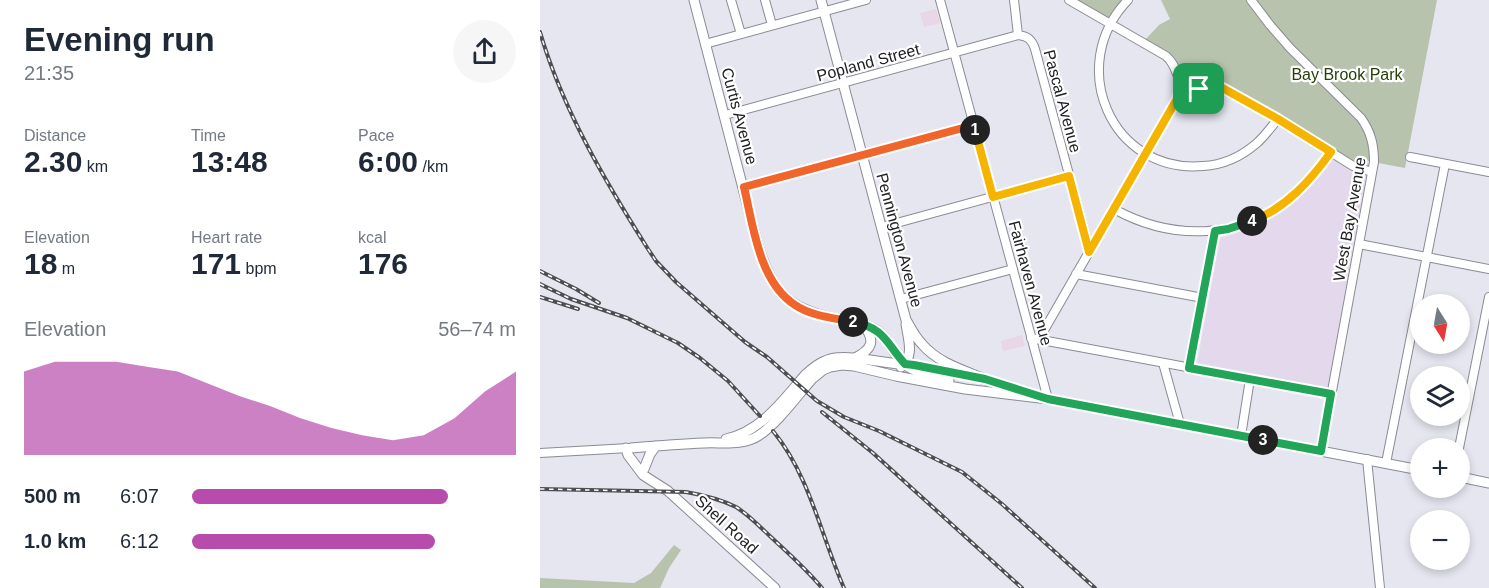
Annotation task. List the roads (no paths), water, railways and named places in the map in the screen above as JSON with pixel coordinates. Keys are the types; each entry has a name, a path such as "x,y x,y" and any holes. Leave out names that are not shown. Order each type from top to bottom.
{"main road":[{"name":"Curtis Avenue","path":"694,0 762,261 775,285 794,305 807,311 862,324 879,332 905,364 913,370 929,376 1016,396"},
{"name":"Pennington Avenue","path":"821,0 906,320 931,354 985,379"},
{"path":"905,364 910,351 906,320"},
{"path":"855,362 869,349 871,344 870,334 862,324"},
{"path":"628,448 706,443 739,435 768,416 806,374 819,364 836,358 896,376 965,389 1048,399 1410,468"},
{"path":"855,362 914,365 985,379 1048,399"},
{"path":"644,469 656,446"},
{"name":"Shell Road","path":"628,448 658,484"},
{"name":"Shell Road","path":"628,448 628,455 639,471 668,491 775,588"},
{"path":"1470,479 1489,483"}],"street":[{"path":"731,0 741,34"},
{"path":"765,0 772,25"},
{"path":"705,44 866,0"},
{"name":"Fairhaven Avenue","path":"940,0 1013,269 1035,339 1048,399"},
{"path":"1014,0 1018,35"},
{"path":"1070,0 1171,60 1181,84 1177,99 1146,154 1035,339 1331,394"},
{"path":"1128,0 1115,15 1105,35 1100,59 1099,82 1108,113 1117,128 1130,142 1146,154 1169,164 1209,166 1237,157 1249,149 1259,142 1278,119"},
{"name":"West Bay Avenue","path":"1251,0 1290,48 1353,109 1367,126 1373,144 1374,162 1321,451"},
{"name":"Popland Street","path":"725,115 1018,35"},
{"name":"Pascal Avenue","path":"1018,35 1028,37 1035,49 1089,252"},
{"path":"1181,84 1188,89 1199,89 1208,85 1210,81 1360,169 1372,172"},
{"path":"744,187 974,125"},
{"path":"1114,209 1138,221 1167,229 1215,231 1242,225 1291,198 1307,183 1331,152"},
{"path":"1410,157 1489,172"},
{"path":"1386,463 1445,164"},
{"path":"882,227 1069,176"},
{"path":"1189,368 1215,231"},
{"path":"1359,244 1489,269"},
{"path":"901,299 1013,269"},
{"path":"1076,274 1203,298"},
{"path":"1462,438 1489,297"},
{"path":"1163,363 1180,424"},
{"path":"1241,436 1250,379"},
{"path":"540,453 628,448"},
{"path":"1366,459 1380,588"}],"railway":[{"path":"540,32 549,61 586,144 656,261 676,282 817,401 844,417 879,431 962,472 1002,504 1095,588"},
{"path":"540,271 599,303"},
{"path":"540,284 571,299 627,318 678,343 728,381 760,416"},
{"path":"540,297 578,309"},
{"path":"822,412 873,453 1022,588"},
{"path":"773,431 786,449 806,487 844,588"},
{"path":"540,489 686,492 724,502 750,517 822,588"}],"park label":[{"name":"Bay Brook Park","path":"1347,74"}]}
